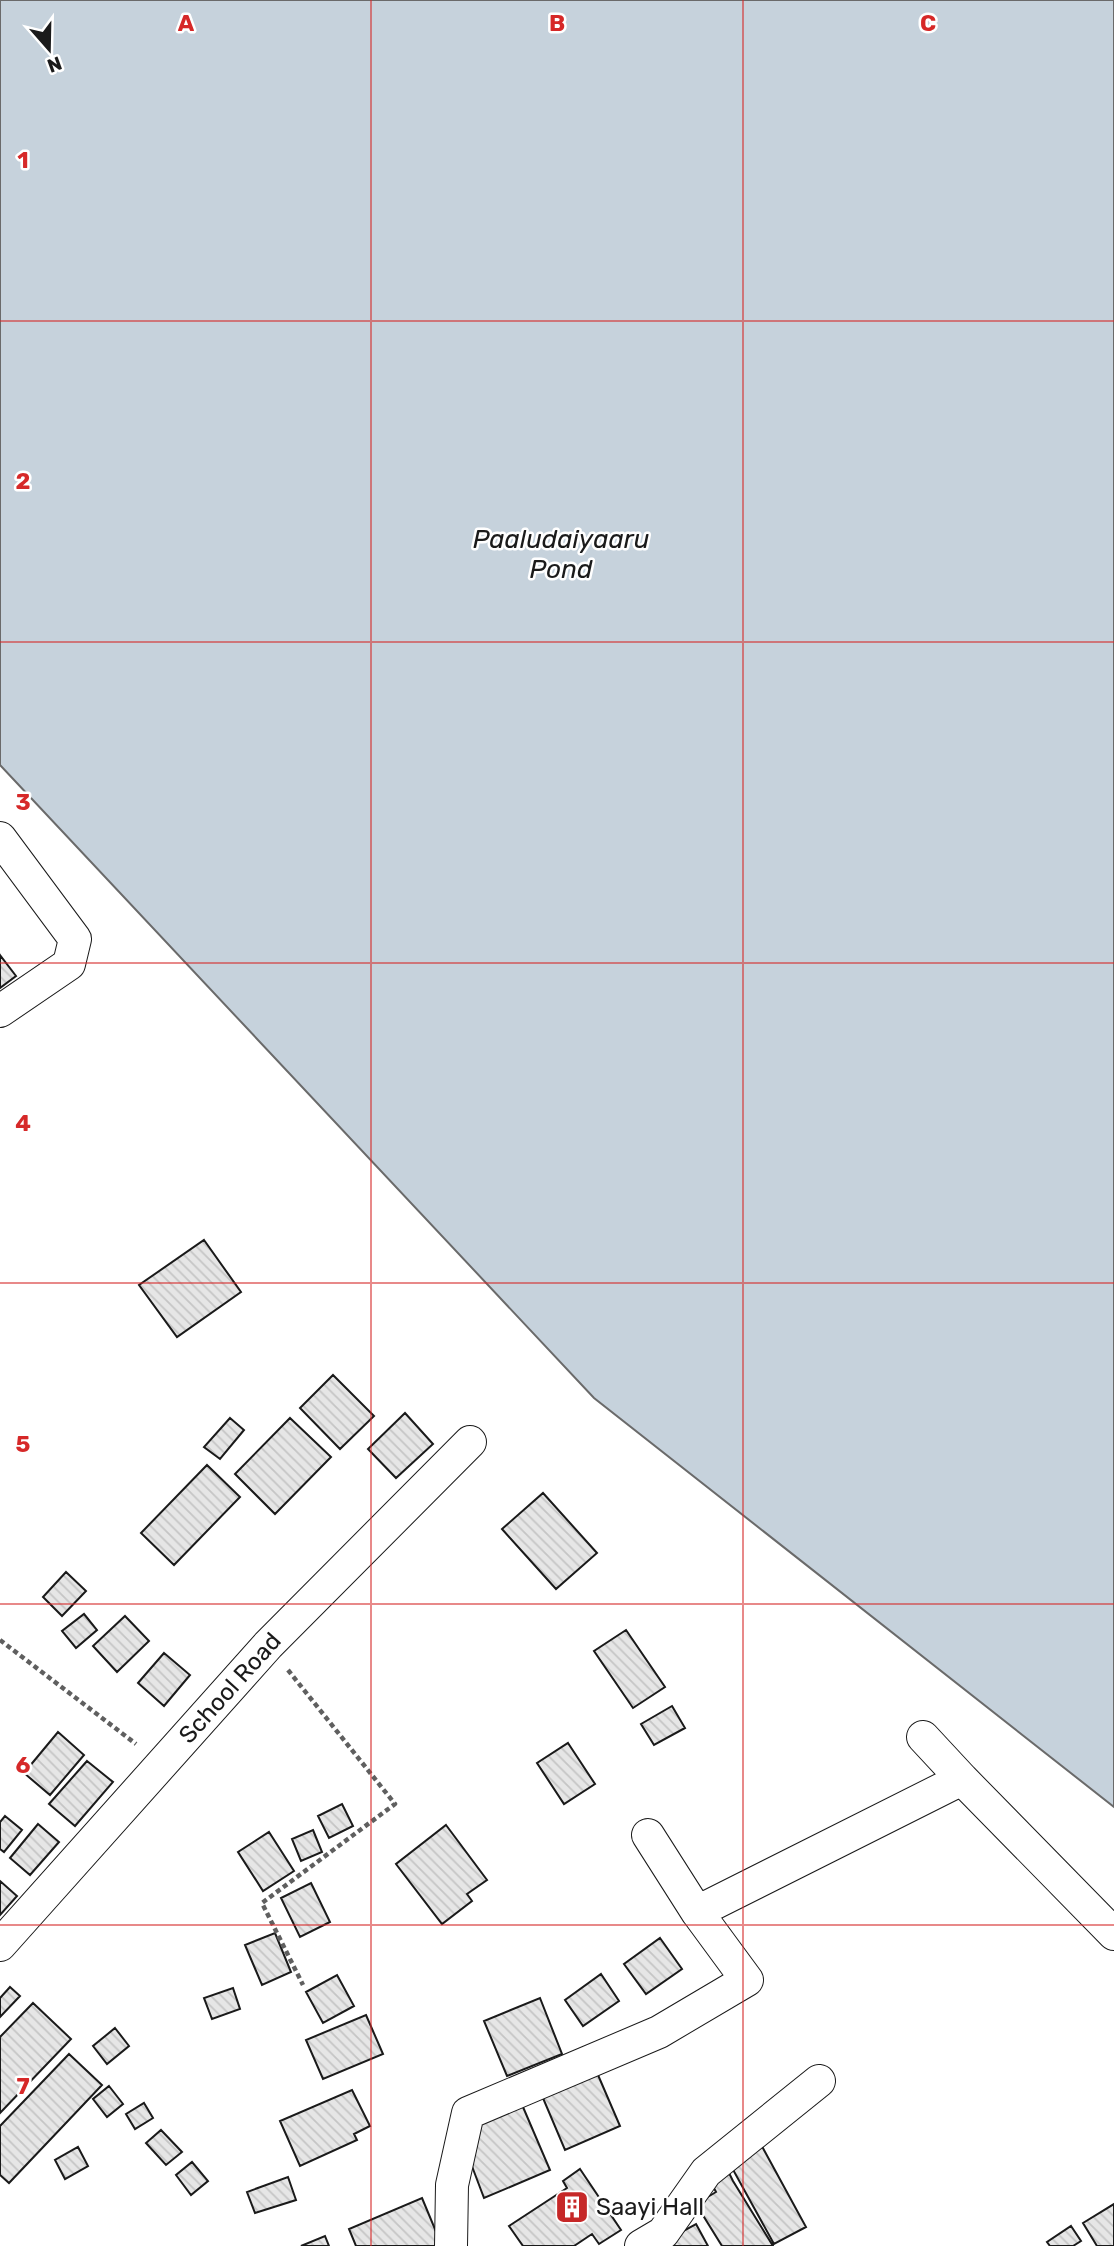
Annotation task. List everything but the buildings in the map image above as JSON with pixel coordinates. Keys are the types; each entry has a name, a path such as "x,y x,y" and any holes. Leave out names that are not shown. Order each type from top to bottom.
{"street":[{"path":"0,838 75,939 69,964 0,1011"},
{"name":"School Road","path":"0,1945 268,1645 470,1442"},
{"path":"923,1737 1114,1934"},
{"path":"697,1912 962,1779"},
{"path":"451,2246 452,2185 468,2113 659,2032 747,1980 697,1912 648,1835"},
{"path":"641,2246 663,2232 706,2172 819,2081"}],"path":[{"path":"0,1640 162,1763"},
{"path":"268,1645 395,1804 262,1903 303,1985"}],"water":[{"name":"Paaludaiyaaru Pond","path":"0,0 1114,0 1114,1807 594,1398 0,765"}],"place":[{"name":"Saayi Hall","path":"572,2207"}]}
